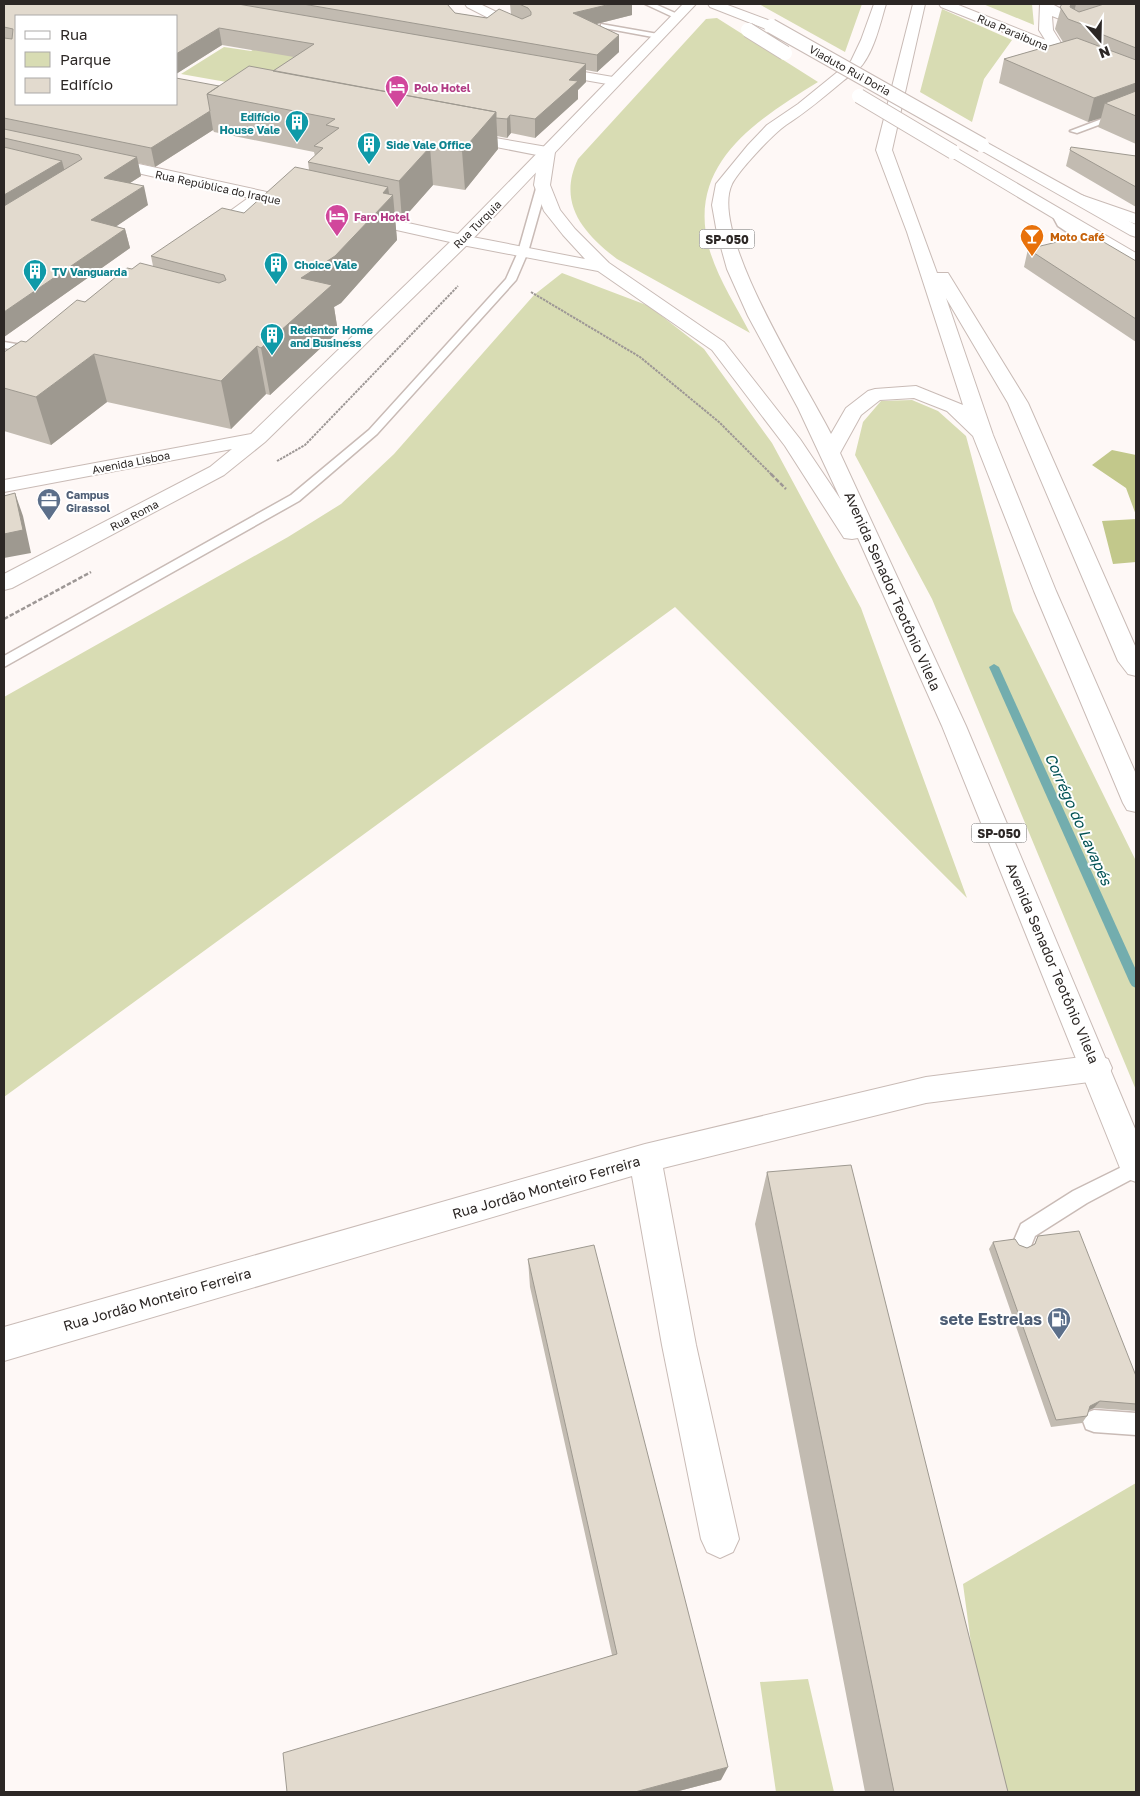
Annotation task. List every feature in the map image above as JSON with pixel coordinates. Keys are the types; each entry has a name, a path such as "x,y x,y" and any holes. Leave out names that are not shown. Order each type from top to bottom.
{"main road":[{"path":"471,4 523,30"},
{"name":"Rua Turquia","path":"258,438 462,240 690,4"},
{"name":"Viaduto Rui Doria","path":"713,4 771,26 1081,200"},
{"name":"Viaduto Rui Doria","path":"713,4 748,30 800,62"},
{"name":"Avenida Senador Teotônio Vilela","path":"880,4 868,40 857,63 810,102 772,128 724,184 720,205 725,233 736,269 754,308 830,453 954,726 1136,1168"},
{"path":"919,4 884,150 915,232 984,435 1044,591 1136,803"},
{"name":"Rua Paraibuna","path":"945,4 1059,52 1136,81"},
{"path":"1045,5 1058,15 1076,20 1108,17 1072,29"},
{"path":"1045,5 1046,30 1059,52"},
{"path":"534,67 613,82"},
{"name":"Viaduto Rui Doria","path":"817,72 1136,260"},
{"path":"450,134 547,152 542,185 552,211 569,232 603,267 718,346 793,443 896,600"},
{"name":"Rua República do Iraque","path":"89,158 318,208"},
{"path":"199,241 261,196"},
{"path":"1081,200 1136,220"},
{"path":"1081,200 1136,232"},
{"path":"347,215 462,240 603,267"},
{"path":"915,232 1018,403 1130,661 1136,668"},
{"path":"25,367 50,349"},
{"path":"830,453 853,412 875,395 916,392 954,408 984,435"},
{"name":"Avenida Lisboa","path":"4,486 258,438"},
{"name":"Rua Roma","path":"4,584 217,471 258,438"},
{"name":"Rua Jordão Monteiro Ferreira","path":"4,1344 645,1158 926,1090 1096,1068"},
{"path":"645,1158 679,1345 720,1539"}],"lane":[{"path":"650,4 678,16"},
{"path":"604,26 658,36"},
{"path":"1074,131 1136,108"},
{"path":"4,662 295,498 373,432 512,280 523,252 542,185"},
{"path":"4,345 50,349"},
{"path":"1022,1245 1028,1230 1080,1196 1136,1168"},
{"path":"1094,1421 1136,1424"}],"path":[{"path":"512,280 640,357 719,422 787,490"}],"green space":[{"path":"759,4 862,4 845,52"},
{"path":"983,4 1032,4 1034,25"},
{"path":"942,9 1012,40 984,79 972,122 920,92"},
{"path":"717,18 818,82 772,112 732,147 717,168 708,192 705,218 712,259 750,333 617,259 584,228 572,203 570,190 572,175 578,159 706,19"},
{"path":"282,31 337,40 266,89 181,74 224,47 251,51"},
{"path":"562,273 649,306 704,349 772,443 861,608 967,898 675,607 4,1097 4,697 288,537 341,504 394,454 534,295"},
{"path":"912,400 938,411 966,436 1013,611 1136,861 1136,1090 932,599 855,455 863,422 881,401"},
{"path":"1112,450 1136,455 1136,515 1126,488 1092,465"},
{"path":"1136,519 1136,562 1113,564 1102,521"},
{"path":"1136,1483 1136,1792 991,1792 963,1584"},
{"path":"808,1679 834,1792 776,1792 760,1682"}],"building":[{"path":"4,4 238,4 586,64 569,80 578,81 535,119 510,115 507,119 496,118 496,112 273,71 314,44 219,28 178,53 178,15 15,15 15,105 178,105 178,78 219,86 207,94 210,111 151,148 4,118 4,38 12,39 13,29 4,27"},
{"path":"303,4 447,4 455,13 487,18 499,9 522,19 531,15 531,12 528,8 519,4 611,4 573,13 619,35 597,55"},
{"path":"1062,4 1071,4 1070,7 1079,12 1104,4 1136,4 1136,48 1096,32 1100,31 1068,19 1060,7"},
{"path":"1077,38 1136,60 1136,83 1094,98 1004,59"},
{"path":"249,66 496,112 462,151 430,147 399,181 308,162 323,148 314,146 339,128 326,125 335,119 207,94"},
{"path":"1136,91 1136,116 1105,103"},
{"path":"4,129 137,157 104,178 144,186 91,220 125,229 4,312 4,206 82,159 79,155 4,138"},
{"path":"4,147 62,161 4,195"},
{"path":"1071,147 1136,156 1136,187 1070,150"},
{"path":"295,167 388,187 383,193 393,195 335,256 301,278 332,285 261,348 257,346 221,381 94,354 36,397 4,388 4,352 21,341 26,342 77,300 85,302 127,268 132,269 140,263 219,283 226,280 224,275 151,256 222,208 244,213"},
{"path":"1090,234 1136,261 1136,319 1028,249"},
{"path":"15,493 23,530 4,534 4,496"},
{"path":"851,1165 1008,1792 894,1792 767,1172"},
{"path":"1079,1231 1136,1376 1136,1404 1100,1401 1090,1406 1087,1416 1056,1420 993,1242 1015,1239 1019,1245 1027,1248 1035,1244 1038,1236"},
{"path":"594,1245 728,1767 635,1792 287,1792 283,1753 617,1654 528,1259"}],"waterway":[{"name":"Corrégo do Lavapés","path":"994,667 1136,983"}],"place":[{"name":"Polo Hotel","path":"397,108"},
{"name":"Edifício House Vale","path":"297,143"},
{"name":"Side Vale Office","path":"369,165"},
{"name":"Faro Hotel","path":"337,237"},
{"name":"Moto Café","path":"1032,257"},
{"name":"Choice Vale","path":"276,285"},
{"name":"TV Vanguarda","path":"35,292"},
{"name":"Redentor Home and Business","path":"272,356"},
{"name":"Campus Girassol","path":"49,521"},
{"name":"sete Estrelas","path":"1059,1340"}]}
